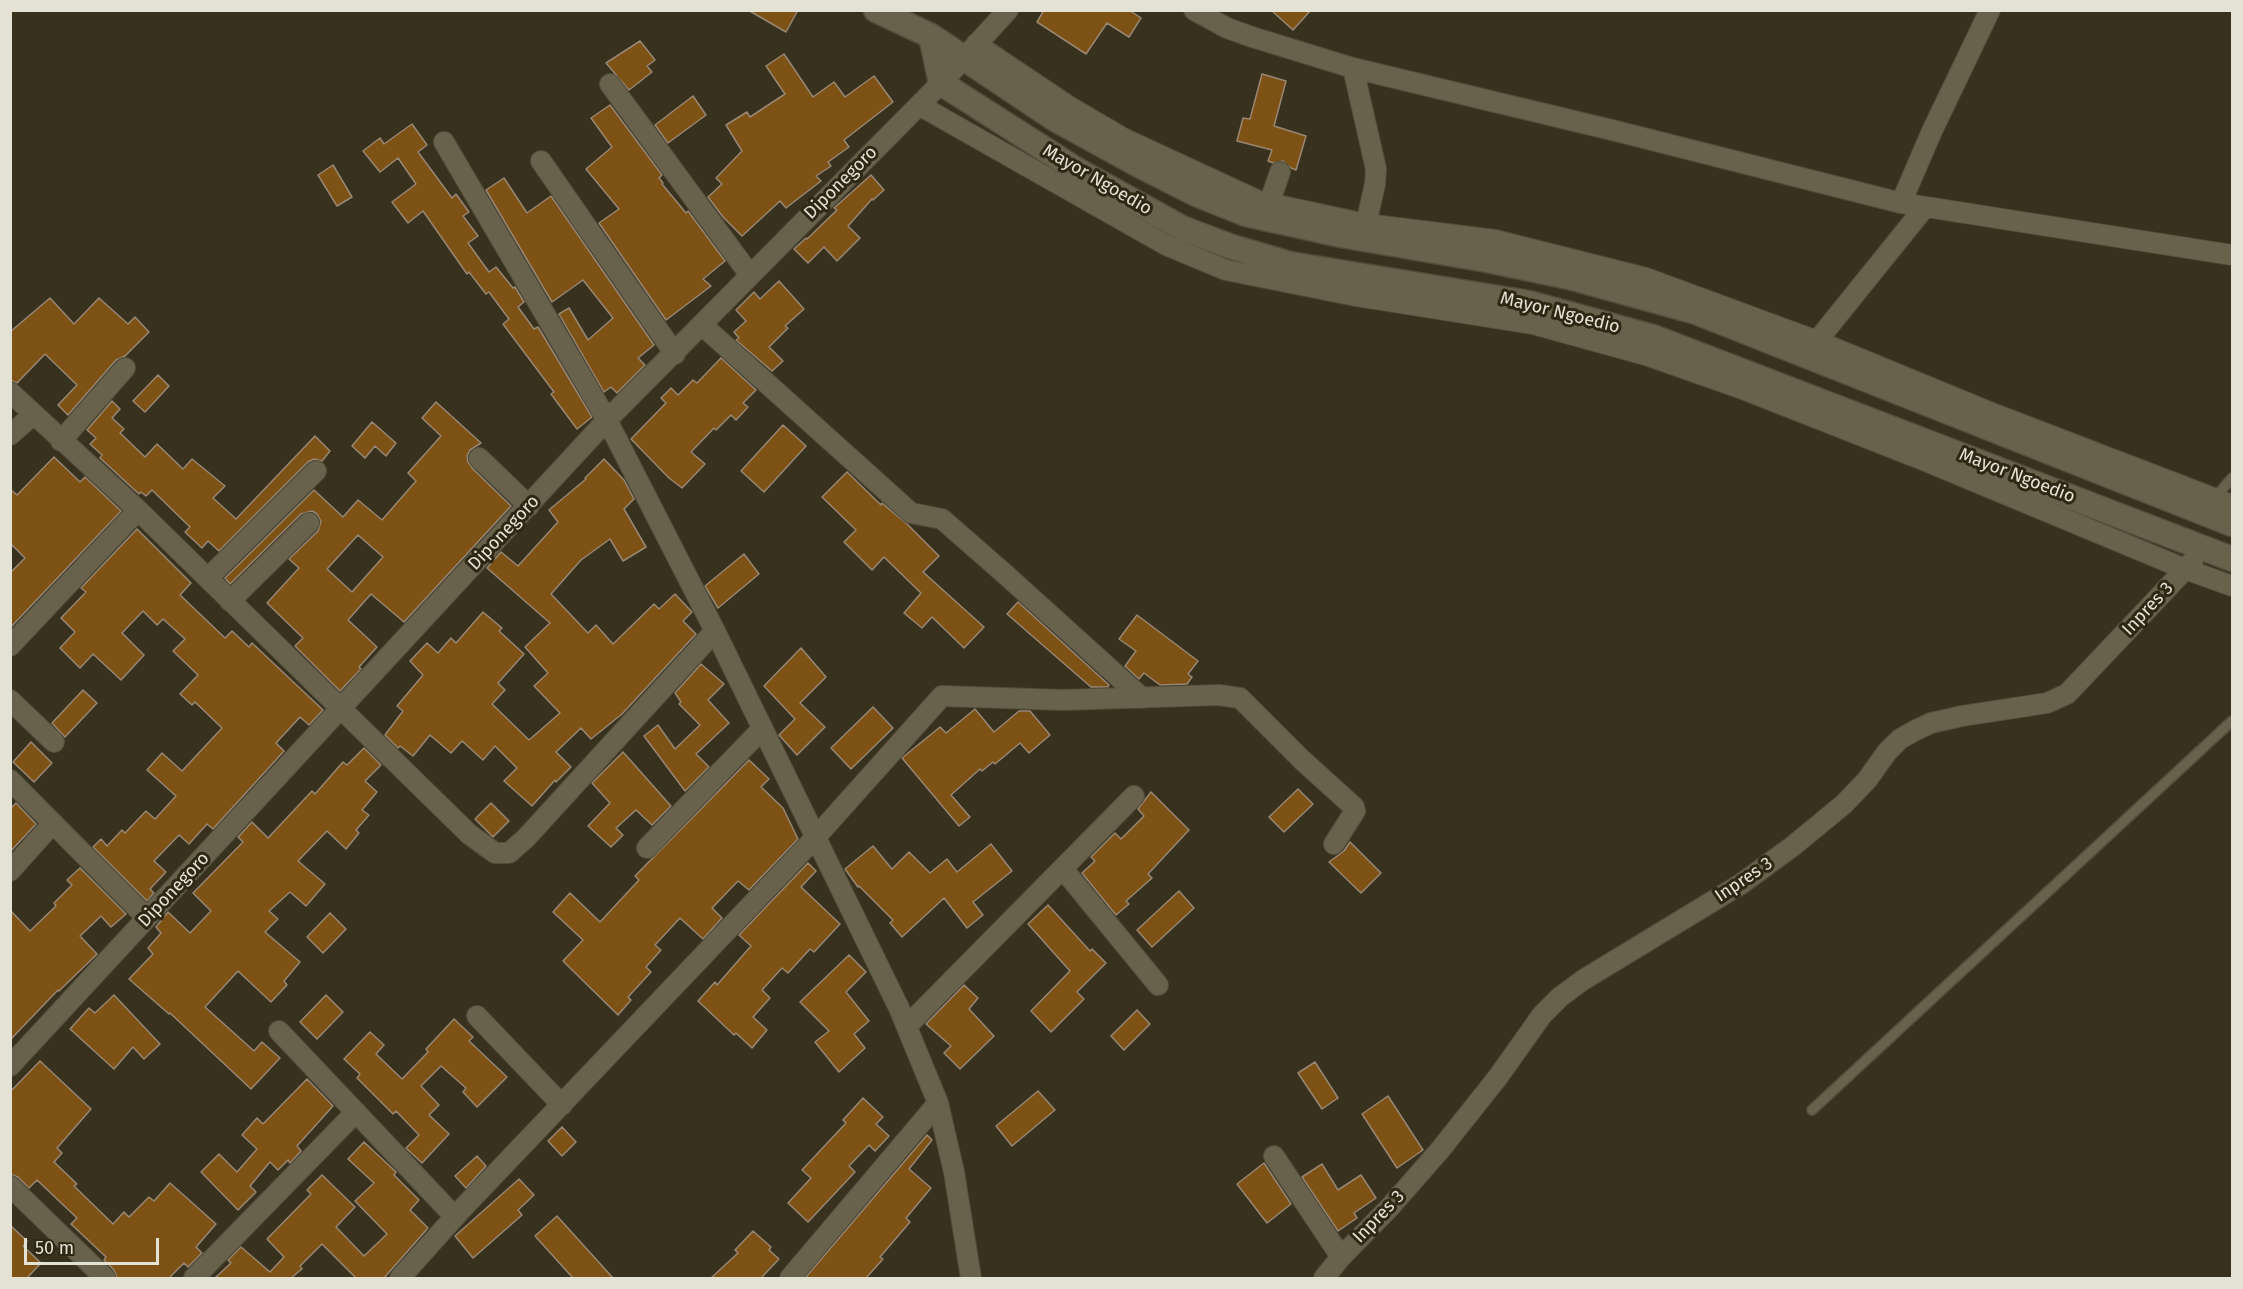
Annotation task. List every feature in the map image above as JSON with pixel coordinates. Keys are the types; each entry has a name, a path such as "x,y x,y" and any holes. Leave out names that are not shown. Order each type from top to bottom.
{"street":[{"name":"Mayor Ngoedio","path":"876,10 931,36 970,51 1055,119 1196,194 1246,214 1341,235 1487,260 1569,277 1696,312 2219,503 2232,524"},
{"name":"Diponegoro","path":"10,1066 608,420 941,83 1008,10"},
{"path":"1194,10 1227,28 1353,68 1901,203 2085,234 2232,255"},
{"path":"1901,203 1932,131 1990,10"},
{"path":"931,36 941,83"},
{"path":"970,51 1123,138 1170,161 1274,187 1367,221 1495,240 1646,278 1817,341 2219,503"},
{"path":"1353,68 1374,151 1376,169 1367,221"},
{"name":"Mayor Ngoedio","path":"941,83 1077,170 1147,210 1182,228 1232,247 1323,271 1478,293 1529,303 1653,337 2232,559"},
{"path":"610,84 750,275"},
{"path":"919,105 1166,245 1226,270 1356,296 1533,324 1649,356 1740,388 1923,460 2185,569 2232,586"},
{"path":"444,142 608,420 715,631 907,1026 938,1102 954,1172 971,1278"},
{"path":"541,161 675,354"},
{"path":"1817,341 1925,207"},
{"path":"1232,247 1246,214"},
{"path":"702,325 911,513 942,519 1142,698"},
{"path":"62,441 125,368"},
{"path":"10,392 138,510 469,834 491,851 505,855 526,838 715,631"},
{"path":"10,435 33,415"},
{"path":"479,458 529,506"},
{"path":"208,578 316,471"},
{"path":"10,646 138,510"},
{"path":"230,601 309,523"},
{"name":"Inpres 3","path":"1324,1278 1440,1150 1498,1077 1542,1015 1560,997 1583,980 1741,884 1793,846 1844,804 1867,780 1887,752 1908,734 1931,723 2047,703 2067,694 2205,549"},
{"path":"406,1277 455,1217 815,838 942,696 1063,700 1219,695 1240,698 1301,759 1354,807 1355,812 1334,844"},
{"path":"10,700 54,742"},
{"path":"646,848 762,729"},
{"path":"10,780 147,918"},
{"path":"907,1026 1134,796"},
{"path":"10,872 53,824"},
{"path":"1063,869 1158,985"},
{"path":"477,1016 562,1105"},
{"path":"279,1031 455,1217"},
{"path":"790,1278 938,1102"},
{"path":"194,1278 356,1112"},
{"path":"1274,1156 1341,1257"},
{"path":"10,1186 105,1278"}],"lane":[{"path":"2219,503 2232,478"},
{"path":"1812,1110 2232,721"}],"building":[{"path":"748,10 798,10 786,32"},
{"path":"1044,10 1129,10 1141,18 1129,37 1107,23 1086,54 1037,22"},
{"path":"1271,10 1311,10 1293,30"},
{"path":"640,41 655,60 647,66 652,72 629,90 606,63"},
{"path":"784,54 813,97 834,82 845,97 874,76 893,102 844,140 849,147 828,162 831,166 816,176 821,181 786,208 780,201 742,236 723,217 708,197 722,184 716,178 742,151 726,125 747,112 750,117 785,94 766,66"},
{"path":"1262,74 1286,81 1274,126 1306,136 1296,170 1283,161 1273,163 1268,161 1272,150 1237,141 1243,118 1250,119"},
{"path":"693,96 706,115 668,143 655,125"},
{"path":"610,105 662,175 659,178 662,184 686,213 688,211 725,261 703,279 711,286 666,320 599,223 619,209 586,169 612,147 591,118"},
{"path":"412,124 427,145 418,152 452,198 456,194 469,212 463,216 478,236 468,243 489,272 496,267 513,288 515,287 524,302 518,307 534,329 538,327 592,417 577,429 551,394 554,392 503,324 509,319 489,292 486,294 469,272 467,274 423,211 408,223 392,202 416,184 398,158 380,172 363,151 380,138 384,144"},
{"path":"333,165 352,197 337,206 318,175"},
{"path":"871,175 884,190 872,199 848,226 860,238 837,261 824,247 808,263 794,249 837,210 834,208"},
{"path":"504,178 527,213 551,196 654,345 638,358 645,365 617,393 611,387 604,392 559,314 569,308 588,340 613,318 583,280 552,302 486,190"},
{"path":"779,281 804,309 785,326 788,328 769,347 783,361 772,371 736,340 739,338 734,332 746,321 736,310 754,292 760,299"},
{"path":"50,298 74,324 99,298 128,324 135,317 149,332 125,356 116,360 68,415 58,405 77,385 45,354 17,383 10,380 10,332"},
{"path":"721,358 756,390 743,403 748,407 736,420 731,415 716,430 714,428 691,452 705,464 682,488 631,439 666,403 661,398 671,388 678,395 693,380 697,383"},
{"path":"158,375 169,386 145,412 133,401"},
{"path":"112,401 120,409 112,418 124,429 120,433 145,457 157,444 183,469 192,459 225,486 213,498 236,519 315,436 330,451 322,461 314,459 308,462 219,551 208,541 202,548 185,532 190,527 152,490 146,496 141,492 139,494 100,458 102,455 90,444 96,438 87,430"},
{"path":"436,402 481,443 470,450 467,456 468,462 511,506 404,622 371,594 348,620 377,647 359,667 361,669 340,691 295,646 303,638 267,603 299,568 289,559 318,531 321,521 317,514 312,511 301,514 230,584 225,578 314,490 343,517 358,500 382,520 416,481 408,473 441,436 422,418","holes":["358,535 383,557 352,592 327,569"]},
{"path":"372,422 396,443 386,456 375,446 365,458 352,446"},
{"path":"783,425 806,446 764,492 741,471"},
{"path":"54,457 80,482 85,477 121,511 10,628 10,573 25,558 10,543 10,489 17,495"},
{"path":"604,459 624,480 634,499 624,509 646,547 623,561 610,539 581,560 551,594 588,633 596,625 613,644 654,604 659,609 675,594 692,612 683,621 696,634 622,714 591,739 581,728 556,752 571,767 556,782 555,780 532,806 504,781 517,768 495,746 483,760 462,741 451,753 430,735 413,756 400,746 398,748 385,735 403,711 397,706 423,675 410,661 427,643 438,653 451,638 456,643 483,612 502,628 499,631 524,654 498,683 505,690 492,704 529,740 560,713 534,686 548,673 525,647 550,623 487,568 501,552 518,566 558,522 549,510 586,479"},
{"path":"847,472 881,505 882,503 907,524 939,556 923,572 984,627 964,648 932,617 922,628 904,613 921,593 884,557 872,570 844,542 856,530 822,497"},
{"path":"137,529 191,583 180,595 225,638 232,631 249,647 252,643 323,710 309,725 300,717 276,743 284,751 213,829 207,824 189,844 179,835 154,861 166,872 150,889 154,893 147,901 93,847 101,839 107,846 122,830 125,833 146,811 155,819 176,796 147,770 162,753 182,771 222,728 195,702 192,705 180,694 198,675 173,651 185,639 163,619 157,625 143,611 122,633 144,655 121,680 93,654 80,668 60,648 75,632 61,618 86,592 81,588"},
{"path":"744,554 759,574 718,608 705,586"},
{"path":"1018,602 1109,685 1108,687 1091,687 1007,614"},
{"path":"1137,615 1198,661 1188,674 1192,677 1187,684 1160,685 1144,673 1139,679 1125,666 1136,651 1119,639"},
{"path":"801,648 826,677 800,703 825,727 797,755 779,735 795,719 764,686"},
{"path":"701,664 724,684 708,700 729,723 696,754 709,767 685,791 644,736 658,725 675,749 700,725 679,704 681,702 675,693"},
{"path":"83,690 97,703 65,737 52,723"},
{"path":"873,707 893,728 851,769 831,748"},
{"path":"975,709 994,732 1019,711 1030,711 1050,735 1029,753 1020,743 995,764 993,762 982,771 980,769 951,795 970,817 959,826 902,758 940,727 946,733"},
{"path":"31,742 52,763 34,782 13,762"},
{"path":"364,748 381,765 365,781 377,792 362,810 369,815 356,830 359,833 346,849 327,831 298,861 325,884 306,906 290,892 269,911 278,919 265,932 300,962 284,981 287,985 271,1002 238,971 205,1007 254,1051 262,1042 280,1058 251,1089 170,1013 129,979 153,954 148,948 161,933 156,927 168,912 190,933 211,911 193,893 243,842 238,837 252,822 268,838 312,791 315,794 343,762 347,765"},
{"path":"623,752 671,806 652,825 636,810 616,828 623,835 611,847 588,826 610,803 592,783"},
{"path":"749,760 769,779 761,787 783,808 798,839 749,890 738,881 712,908 722,918 703,939 680,918 655,945 661,950 646,967 651,972 628,997 631,1000 618,1015 563,961 583,940 553,912 570,893 600,922 639,880 635,876"},
{"path":"1298,789 1313,804 1284,832 1269,817"},
{"path":"1151,792 1189,830 1148,874 1152,878 1126,901 1129,904 1116,915 1082,873 1095,861 1091,857 1115,833 1121,839 1144,816 1138,809"},
{"path":"16,803 36,824 10,852 10,809"},
{"path":"491,803 509,821 493,837 475,819"},
{"path":"1350,842 1381,873 1361,893 1329,862 1344,851"},
{"path":"991,844 1012,871 973,902 983,915 967,928 944,898 902,937 890,923 893,920 858,887 845,869 873,846 892,869 909,852 930,873 947,859 957,872"},
{"path":"808,863 816,871 801,887 840,924 814,952 810,949 788,973 782,968 762,990 770,998 753,1017 767,1030 752,1048 736,1033 734,1035 698,1001 715,982 717,985 751,946 739,935"},
{"path":"80,868 126,914 111,927 101,916 80,936 97,954 58,990 10,1040 10,910 30,931 56,906 54,903 72,885 67,880"},
{"path":"1179,891 1194,908 1152,947 1137,930"},
{"path":"1048,905 1090,951 1092,949 1106,963 1077,992 1084,999 1051,1032 1031,1011 1070,971 1028,924"},
{"path":"330,913 346,929 323,953 307,937"},
{"path":"849,955 866,972 846,992 869,1021 854,1034 865,1048 839,1072 815,1042 829,1031 800,1002"},
{"path":"964,985 978,998 969,1009 994,1036 960,1069 944,1053 951,1046 926,1024"},
{"path":"114,995 160,1044 144,1059 133,1047 114,1069 70,1029 89,1008 95,1013"},
{"path":"326,995 343,1012 317,1039 300,1022"},
{"path":"1137,1010 1150,1024 1124,1050 1111,1036"},
{"path":"454,1019 473,1037 469,1041 507,1077 477,1107 463,1092 466,1088 441,1066 421,1086 439,1105 429,1115 449,1134 422,1163 406,1148 419,1135 396,1111 393,1114 357,1078 360,1074 344,1059 370,1032 384,1045 376,1054 402,1079 428,1052 426,1049"},
{"path":"40,1061 91,1109 57,1148 62,1153 54,1162 77,1184 74,1186 113,1224 124,1212 129,1217 149,1197 154,1201 170,1183 216,1224 196,1247 202,1253 188,1267 184,1263 169,1278 117,1278 114,1270 104,1260 106,1257 71,1224 77,1218 37,1180 29,1188 18,1177 10,1174 10,1092"},
{"path":"1315,1062 1338,1098 1322,1109 1298,1073"},
{"path":"307,1079 333,1106 297,1146 301,1151 290,1163 288,1160 278,1170 270,1162 250,1186 256,1192 238,1210 201,1172 219,1154 237,1172 257,1149 242,1135 257,1118 263,1124"},
{"path":"1038,1091 1055,1110 1012,1146 996,1126"},
{"path":"1388,1096 1423,1150 1397,1168 1362,1114"},
{"path":"863,1098 883,1117 876,1124 889,1136 875,1151 869,1145 849,1166 855,1172 808,1222 788,1203 811,1178 802,1170 846,1123 843,1120"},
{"path":"562,1127 576,1142 562,1156 548,1141"},
{"path":"927,1135 932,1140 909,1169 931,1188 906,1218 910,1222 880,1257 883,1259 866,1278 805,1278"},
{"path":"364,1142 396,1172 394,1175 419,1200 410,1210 428,1228 384,1278 356,1278 322,1244 300,1266 302,1269 291,1278 215,1278 231,1263 228,1260 241,1247 270,1272 284,1257 267,1239 311,1194 307,1190 322,1175 355,1207 336,1227 364,1256 387,1234 355,1201 374,1183 348,1159"},
{"path":"477,1156 486,1166 466,1188 455,1176"},
{"path":"1264,1163 1291,1204 1267,1223 1237,1184"},
{"path":"1322,1164 1338,1190 1361,1175 1376,1198 1354,1213 1357,1218 1338,1231 1302,1177"},
{"path":"519,1179 534,1195 518,1210 522,1215 473,1258 455,1236"},
{"path":"557,1216 613,1278 573,1278 535,1236"},
{"path":"10,1225 27,1241 23,1246 41,1263 27,1278 10,1278"},
{"path":"753,1231 771,1247 769,1250 779,1259 761,1278 711,1278 738,1253 735,1250"}]}
